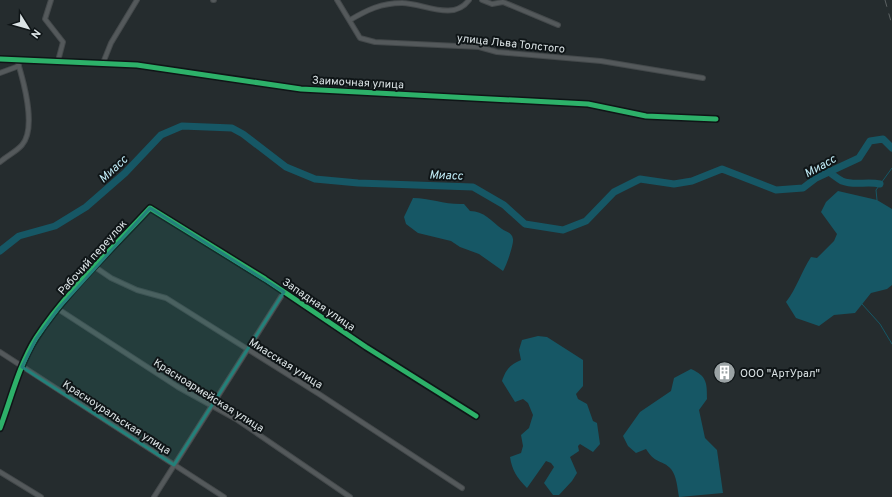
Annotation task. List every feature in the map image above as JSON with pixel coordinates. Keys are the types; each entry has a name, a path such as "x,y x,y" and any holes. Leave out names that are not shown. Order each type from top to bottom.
{"street":[{"path":"50,0 45,19 63,42 58,61"},
{"path":"103,63 111,43 137,0"},
{"name":"улица Льва Толстого","path":"337,0 360,38 375,42 479,47 497,52 601,61 703,78"},
{"path":"350,20 374,6 402,3 443,11 456,10 465,5 469,0"},
{"path":"482,0 492,4 503,2 558,25"},
{"name":"Заимочная улица","path":"0,59 137,65 301,89 588,104 646,116 716,119"},
{"path":"0,162 23,144 28,133 27,94 17,60"},
{"path":"0,73 19,66"},
{"name":"Рабочий переулок","path":"0,428 22,367 36,338 58,309 150,208"},
{"name":"Западная улица","path":"150,208 284,292 366,347 476,416"},
{"name":"Миасская улица","path":"95,267 111,278 137,290 166,298 248,349 462,488"},
{"path":"154,497 210,406 284,292"},
{"name":"Красноармейская улица","path":"58,309 210,406 236,419 350,497"},
{"name":"Красноуральская улица","path":"0,352 224,497"},
{"path":"0,472 41,497"}],"highlighted area":[{"path":"150,208 284,292 174,465 22,367 36,339 58,309"}],"water":[{"path":"838,191 877,200 892,209 892,285 887,289 871,293 855,313 834,315 819,326 796,318 786,302 811,257 817,258 834,241 837,234 821,212 826,202"},
{"path":"413,198 464,204 470,211 475,211 483,215 510,234 513,239 512,246 503,271 479,254 460,247 451,241 418,233 406,224 404,217"},
{"path":"538,336 547,337 583,360 583,386 576,394 578,399 587,404 593,421 597,423 600,444 593,452 580,444 578,446 579,451 570,457 577,473 559,495 553,495 544,483 554,467 551,463 546,461 527,488 516,474 510,457 521,453 523,446 521,435 529,428 533,415 528,403 523,399 515,402 502,381 509,368 521,360 519,350 522,340"},
{"path":"691,369 703,377 706,384 707,399 699,410 705,438 717,450 723,493 679,497 676,479 671,469 665,464 656,460 646,449 636,453 628,446 623,436 640,412 671,391 674,378"}],"waterway":[{"name":"Миасс","path":"0,251 19,236 55,226 86,207 125,173 161,135 182,126 232,128 243,134 286,167 315,179 358,183 473,187 504,205 525,224 563,230 586,221 614,192 640,179 674,184 692,181 722,169 776,190 803,188 816,178 859,158 870,141 883,139 892,148"},
{"path":"877,200 876,190 892,168"},
{"path":"829,172 840,180 847,182 880,184"},
{"path":"862,304 880,324 892,344"}],"railway":[{"path":"885,0 892,25"}],"cycle path":[{"path":"0,59 137,65 301,89 588,104 646,116 716,119"},
{"path":"0,428 20,371 36,338 75,288 150,208 265,279 366,347 476,416"}],"place":[{"name":"ООО \"АртУрал\"","path":"725,373"}]}
